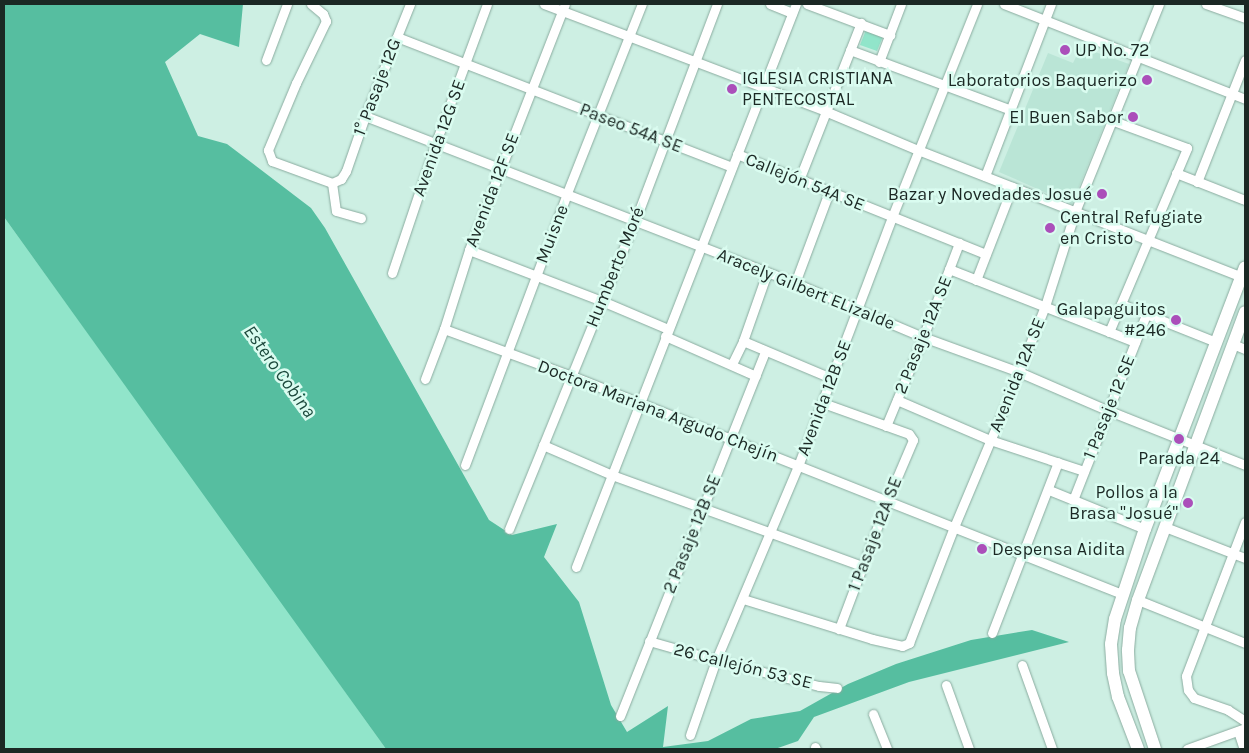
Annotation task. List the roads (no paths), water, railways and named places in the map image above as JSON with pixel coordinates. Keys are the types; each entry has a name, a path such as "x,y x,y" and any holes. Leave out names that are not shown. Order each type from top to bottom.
{"main road":[{"path":"1138,749 1118,697 1112,666 1112,636 1122,594 1145,529 1244,274"},
{"path":"1155,749 1136,696 1128,663 1130,628 1138,600 1245,312"}],"street":[{"path":"266,60 287,4"},
{"path":"312,4 323,14 326,21 296,84 268,150 272,161 332,184 336,210 362,218"},
{"name":"1° Pasaje 12G","path":"332,184 340,179 346,171 365,116 410,4"},
{"name":"Avenida 12G SE","path":"392,274 436,142 466,66 487,4"},
{"path":"544,4 564,7 629,37 825,111 1075,212 1244,274"},
{"name":"Muisne","path":"465,465 567,193 642,4"},
{"name":"Humberto Moré","path":"509,529 634,221 717,4"},
{"path":"576,566 638,403 732,168 761,88 794,8 770,4"},
{"path":"807,4 890,35"},
{"path":"879,62 901,4"},
{"name":"Avenida 12B SE","path":"690,736 716,660 798,466 892,217 977,4"},
{"path":"1004,4 1245,99"},
{"path":"985,176 1051,4"},
{"name":"Avenida 12A SE","path":"839,629 902,646 909,643 954,527 1045,306 1075,212 1159,4"},
{"path":"1206,4 1245,18"},
{"path":"1232,14 1236,4"},
{"name":"Avenida 12F SE","path":"425,379 444,329 469,250 500,167 564,7"},
{"path":"798,180 861,23"},
{"path":"397,37 530,90"},
{"path":"850,50 1011,110"},
{"path":"1197,182 1245,60"},
{"name":"Paseo 54A SE","path":"530,90 664,140 732,168"},
{"name":"Aracely Gilbert ELizalde","path":"365,116 795,283 924,337 1019,372 1107,410 1245,465"},
{"path":"1109,332 1187,148 1111,120"},
{"name":"Callejón 54A SE","path":"737,154 986,254"},
{"path":"1176,173 1245,200"},
{"path":"976,280 1012,187"},
{"path":"795,283 829,192"},
{"name":"2 Pasaje 12A SE","path":"886,426 924,337 959,243"},
{"path":"469,250 602,301 756,376"},
{"path":"949,269 1135,342"},
{"path":"732,364 743,341 768,273"},
{"path":"1121,304 1216,342"},
{"name":"1 Pasaje 12 SE","path":"1073,500 1146,315"},
{"name":"Doctora Mariana Argudo Chejín","path":"444,329 572,376 1122,594"},
{"path":"743,341 765,352 831,378"},
{"path":"1233,344 1245,349"},
{"name":"2 Pasaje 12B SE","path":"620,716 702,508 732,439 765,352"},
{"path":"897,400 990,440 1084,471"},
{"path":"823,403 886,426"},
{"name":"1 Pasaje 12A SE","path":"839,629 886,500 913,440 909,434 886,426"},
{"path":"543,445 612,474 862,566"},
{"path":"992,633 1049,490 1058,462"},
{"path":"1049,490 1145,529"},
{"path":"1245,522 1186,676 1188,690 1194,698 1228,710 1245,721"},
{"path":"1165,527 1245,558"},
{"path":"743,599 839,629"},
{"path":"1138,600 1245,643"},
{"name":"26 Callejón 53 SE","path":"649,641 819,686 837,688"},
{"path":"1022,665 1052,749"},
{"path":"946,685 969,749"},
{"path":"873,714 887,749"},
{"path":"1187,749 1241,729 1244,749"}],"water":[{"name":"Estero Cobina","path":"4,4 243,4 239,47 200,34 165,62 198,136 227,144 311,208 325,228 489,520 512,535 557,524 544,557 579,602 611,705 627,732 668,706 663,747 708,741 751,719 800,711 848,684 896,664 971,640 1032,630 1069,642 909,682 814,717 798,741 775,749 386,749 4,217"}],"place":[{"name":"UP No. 72","path":"1065,50"},
{"name":"Laboratorios Baquerizo","path":"1147,80"},
{"name":"IGLESIA CRISTIANA PENTECOSTAL","path":"732,89"},
{"name":"El Buen Sabor","path":"1133,117"},
{"name":"Bazar y Novedades Josué","path":"1102,194"},
{"name":"Central Refugiate en Cristo","path":"1050,228"},
{"name":"Galapaguitos #246","path":"1176,320"},
{"name":"Parada 24","path":"1179,439"},
{"name":"Pollos a la Brasa \"Josué\"","path":"1188,503"},
{"name":"Despensa Aidita","path":"982,549"}]}
